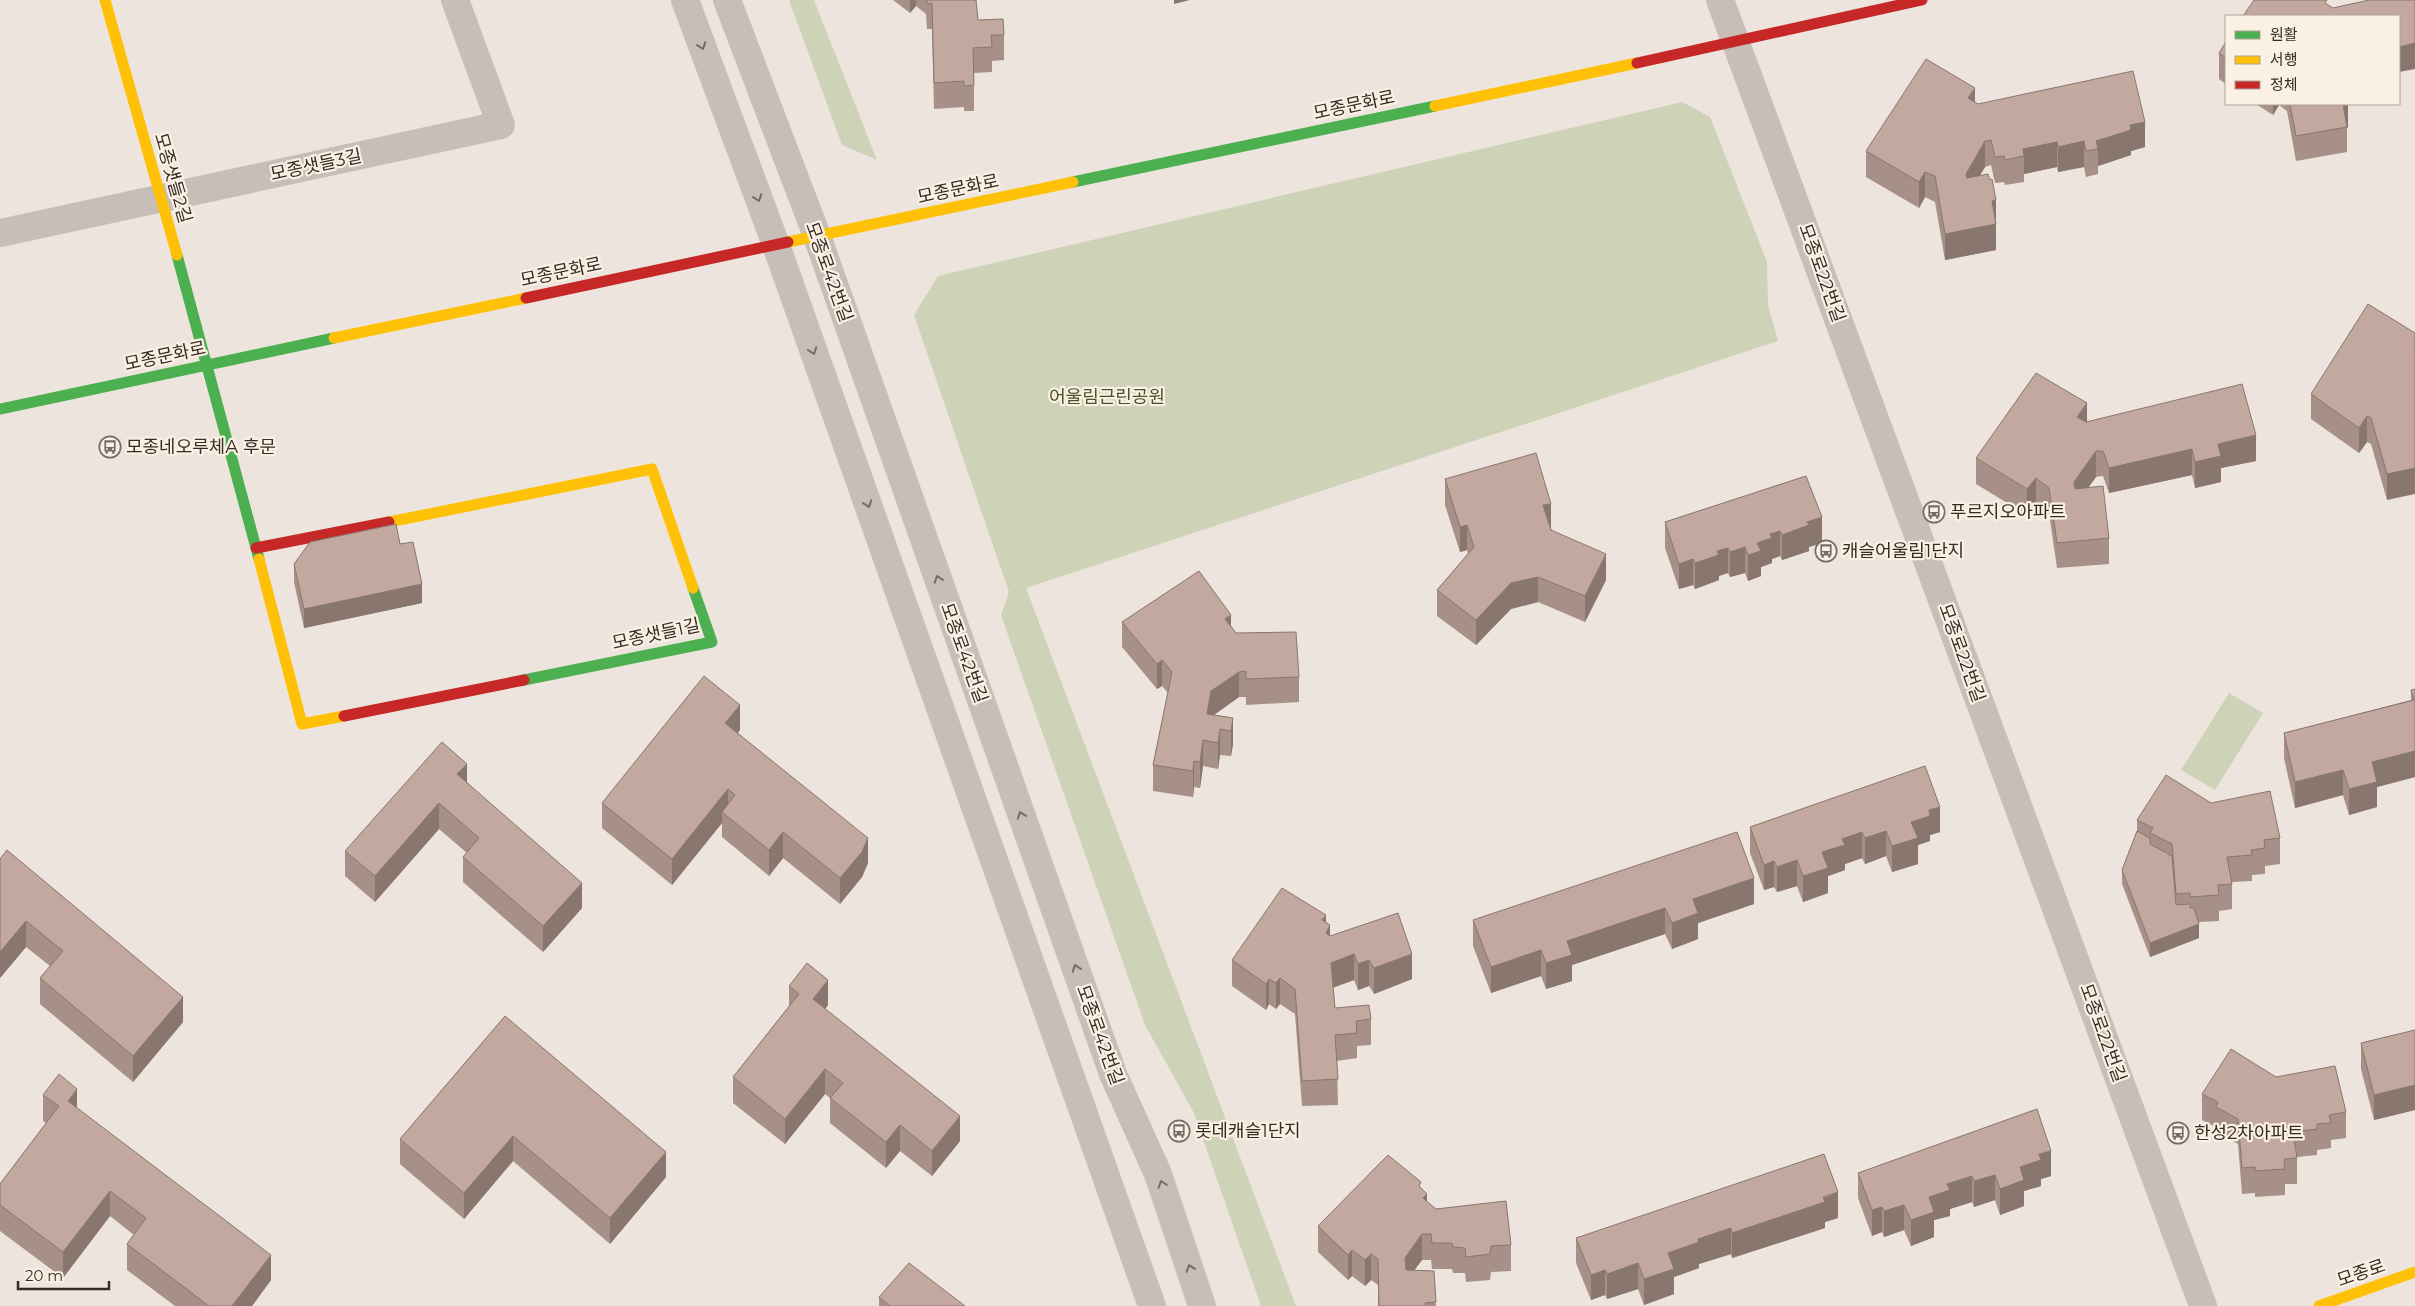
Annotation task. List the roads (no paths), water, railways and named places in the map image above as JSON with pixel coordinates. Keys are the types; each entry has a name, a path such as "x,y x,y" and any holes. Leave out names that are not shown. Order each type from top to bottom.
{"street":[{"name":"모종샛들2길","path":"106,0 208,365"},
{"name":"모종샛들3길","path":"0,234 501,125 455,0"},
{"path":"685,0 776,245 1152,1306"},
{"name":"모종로42번길","path":"726,0 817,236 1113,1074 1158,1174 1202,1306"},
{"name":"모종로22번길","path":"1720,0 2203,1306"},
{"name":"모종문화로","path":"0,409 1736,42 1922,0"},
{"name":"모종샛들1길","path":"208,365 302,724 712,642 652,469 256,548"},
{"name":"모종로","path":"2319,1306 2415,1272"}],"place":[{"name":"모종네오루체A 후문","path":"110,447"},
{"name":"푸르지오아파트","path":"1934,512"},
{"name":"캐슬어울림1단지","path":"1826,551"},
{"name":"롯데캐슬1단지","path":"1179,1131"},
{"name":"한성2차아파트","path":"2178,1133"}],"park label":[{"name":"어울림근린공원","path":"1107,397"}]}
